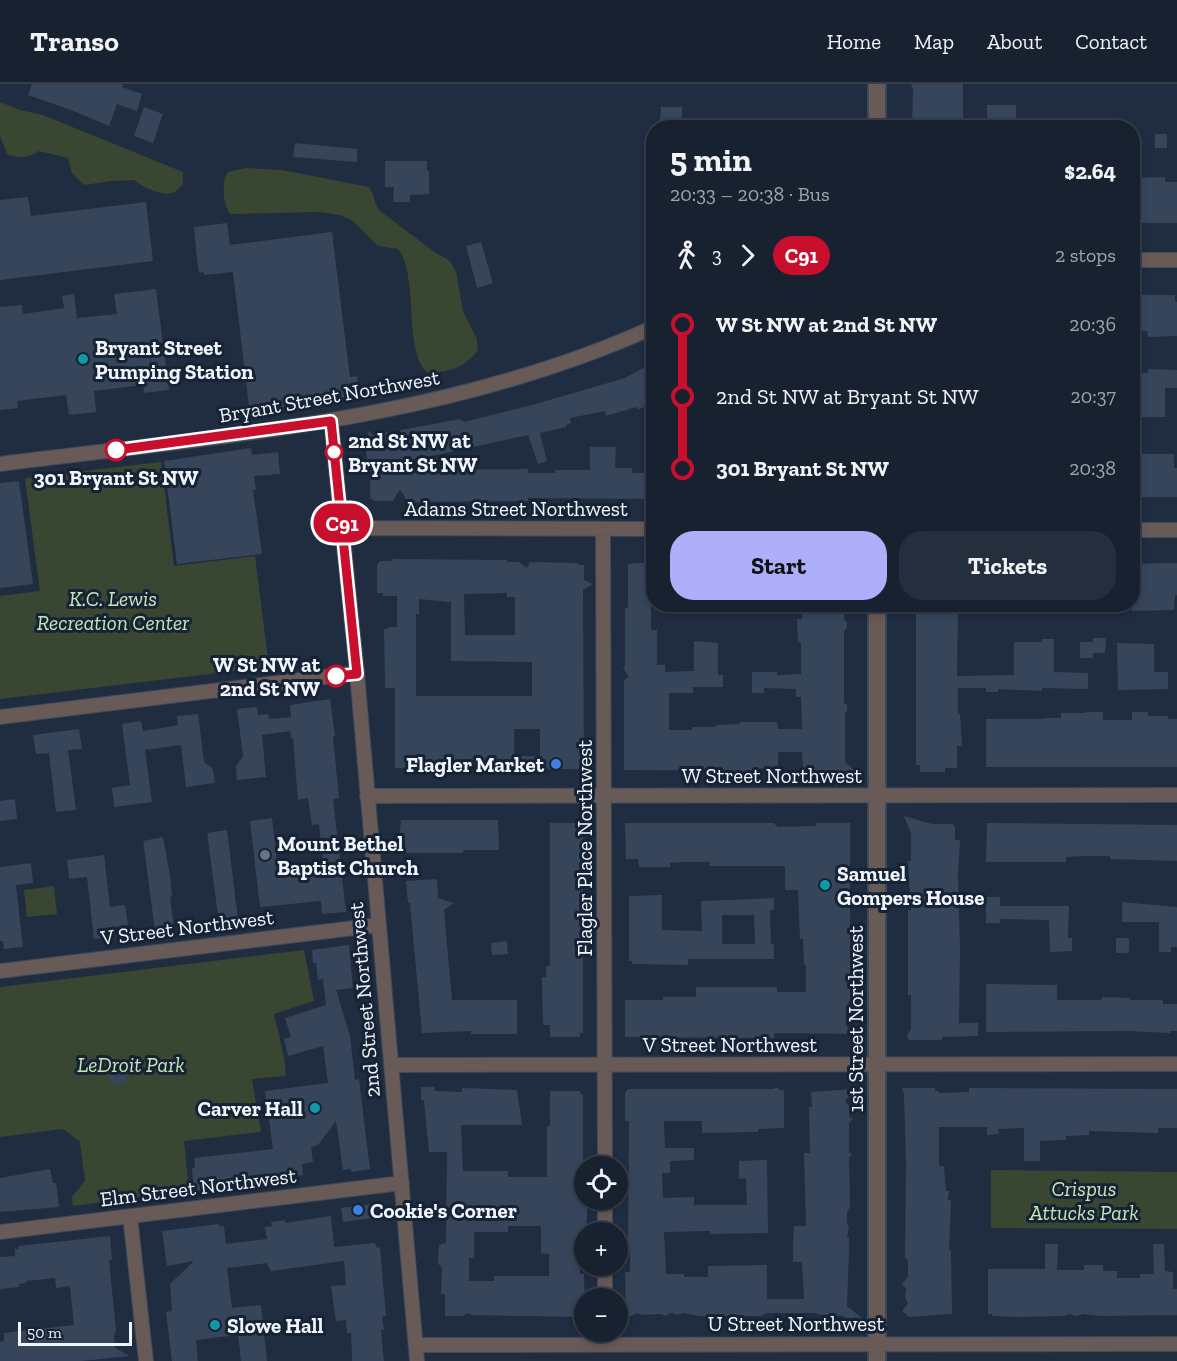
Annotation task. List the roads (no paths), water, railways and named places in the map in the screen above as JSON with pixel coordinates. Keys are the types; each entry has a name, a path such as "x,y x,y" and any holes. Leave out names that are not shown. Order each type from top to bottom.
{"street":[{"path":"877,84 877,120"},
{"path":"1140,260 1177,260"},
{"name":"Bryant Street Northwest","path":"0,464 331,421 432,401 519,378 586,356 646,330"},
{"name":"2nd Street Northwest","path":"331,421 357,674 417,1361"},
{"name":"Adams Street Northwest","path":"343,528 646,529"},
{"name":"Flagler Place Northwest","path":"603,529 604,1156"},
{"path":"1140,530 1177,530"},
{"name":"1st Street Northwest","path":"877,612 877,1353"},
{"path":"0,717 357,674"},
{"name":"W Street Northwest","path":"367,796 1177,795"},
{"name":"V Street Northwest","path":"0,971 379,925"},
{"name":"V Street Northwest","path":"392,1065 1177,1064"},
{"name":"Elm Street Northwest","path":"0,1232 402,1183"},
{"path":"130,1216 146,1361"},
{"name":"U Street Northwest","path":"416,1344 574,1339"},
{"name":"U Street Northwest","path":"628,1339 877,1353 1177,1344"}],"place":[{"name":"Bryant Street Pumping Station","path":"83,359"},
{"name":"301 Bryant St NW","path":"116,450"},
{"name":"2nd St NW at Bryant St NW","path":"334,452"},
{"name":"W St NW at 2nd St NW","path":"336,676"},
{"name":"Flagler Market","path":"556,764"},
{"name":"Mount Bethel Baptist Church","path":"265,855"},
{"name":"Samuel Gompers House","path":"825,885"},
{"name":"Carver Hall","path":"315,1108"},
{"name":"Cookie's Corner","path":"358,1210"},
{"name":"Slowe Hall","path":"215,1325"}],"park label":[{"name":"K.C. Lewis Recreation Center","path":"113,610"},
{"name":"LeDroit Park","path":"131,1064"},
{"name":"Crispus Attucks Park","path":"1084,1200"}]}
